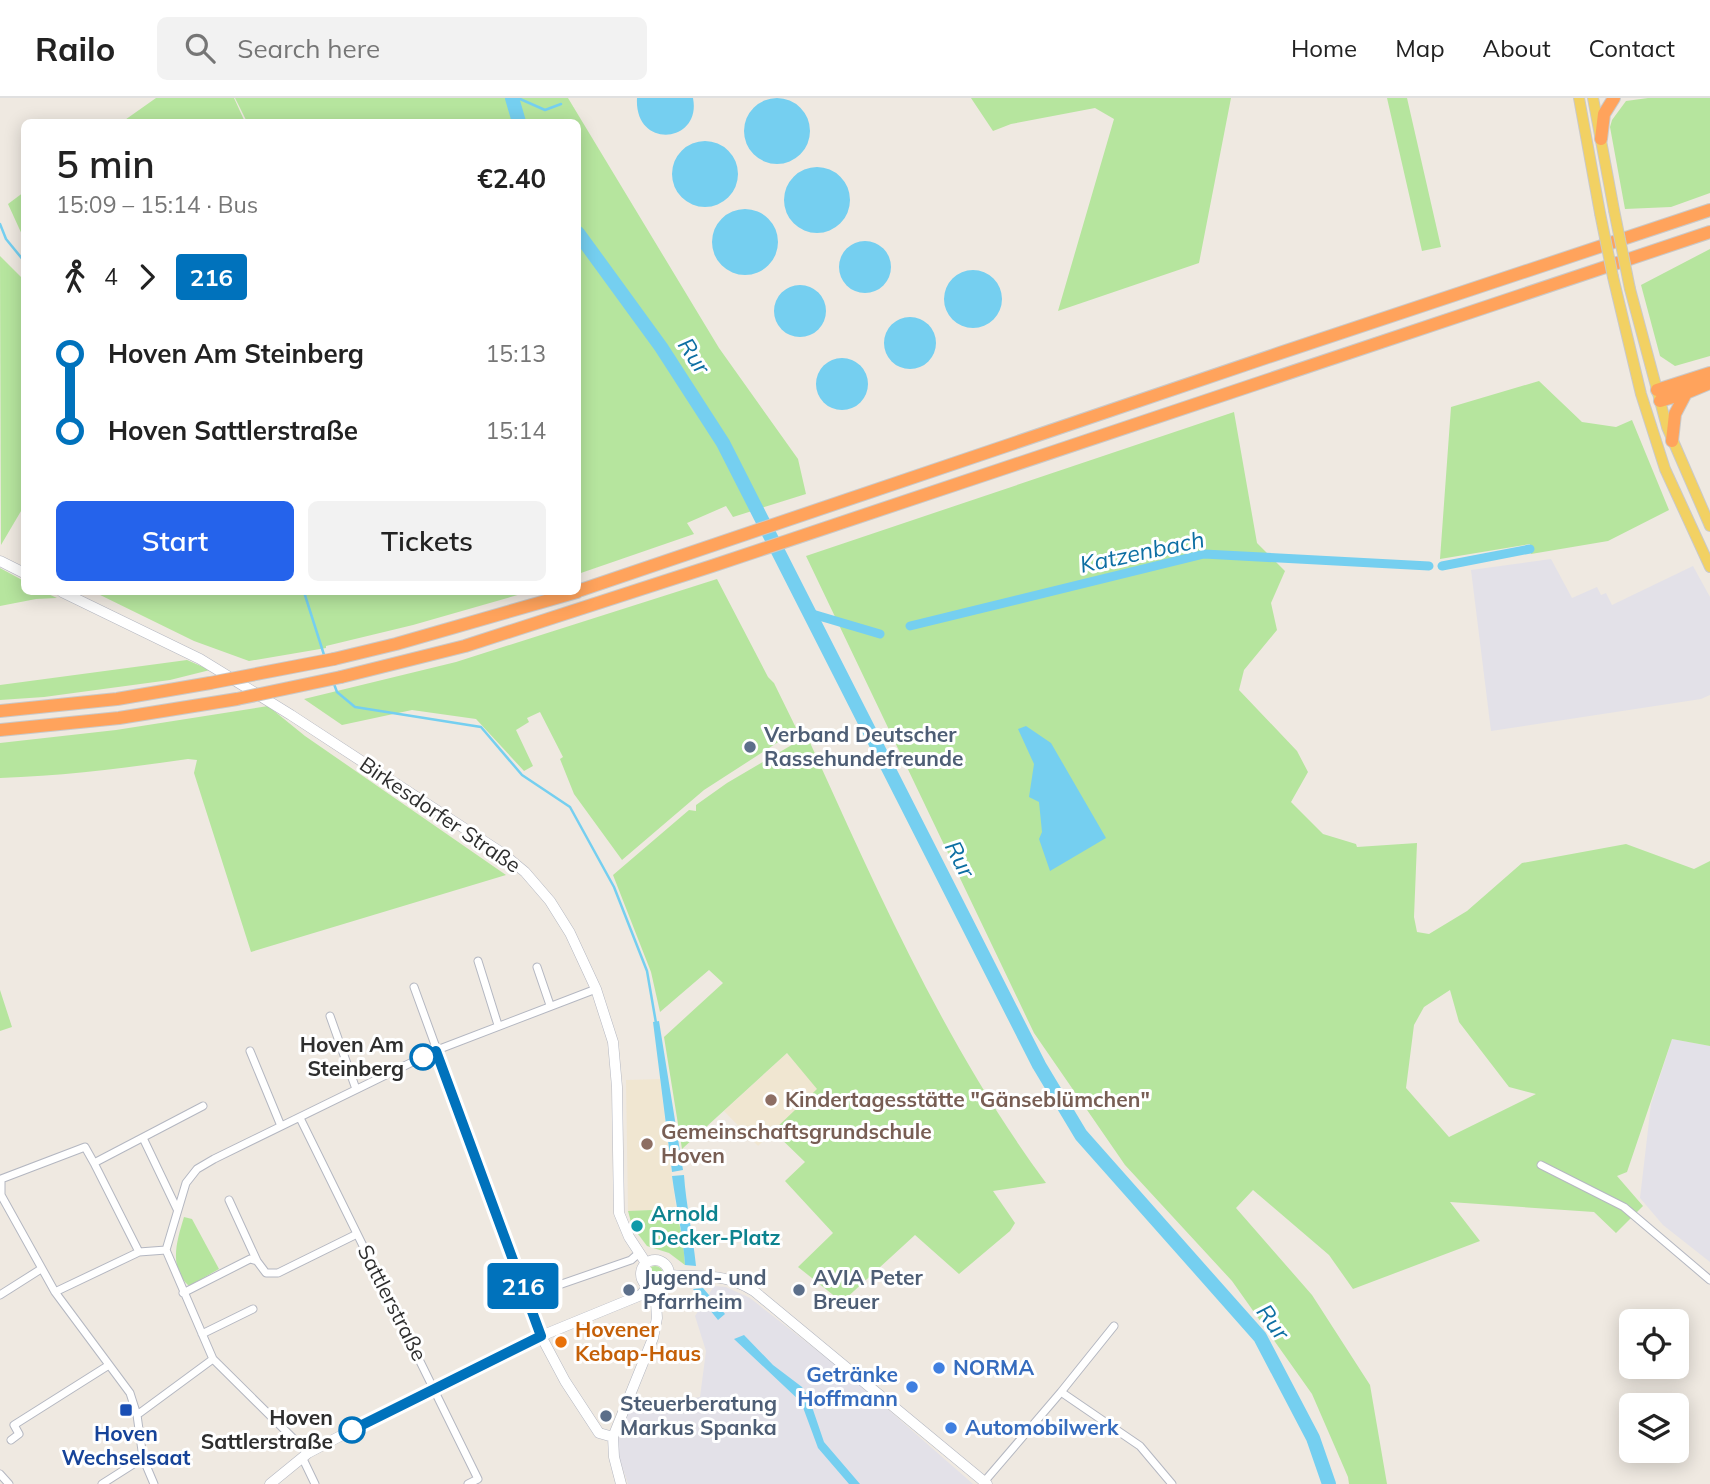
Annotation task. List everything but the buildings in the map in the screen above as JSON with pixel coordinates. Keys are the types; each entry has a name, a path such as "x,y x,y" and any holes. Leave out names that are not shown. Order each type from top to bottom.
{"highway":[{"path":"1601,139 1604,114 1614,98"},
{"path":"581,590 1710,210"},
{"path":"0,730 118,718 237,699 341,677 465,646 1710,232"},
{"path":"1658,396 1710,373"},
{"path":"1658,396 1686,394 1710,383"},
{"path":"1672,441 1675,414 1686,394"},
{"path":"0,711 117,699 334,659 563,595"}],"main road":[{"path":"1579,98 1616,292 1644,406 1665,469 1710,567"},
{"path":"1593,98 1630,289 1658,396 1672,441 1710,526"},
{"path":"1641,394 1658,396"},
{"path":"1644,406 1658,396"},
{"path":"0,561 21,572"},
{"name":"Birkesdorfer Straße","path":"68,595 200,659 292,715 502,853 525,872 550,901 570,933 596,989 612,1042 617,1087 619,1213 646,1263"},
{"path":"270,1484 305,1456 434,1388 541,1336 640,1296 651,1287 663,1285 669,1275 669,1269 663,1262 654,1259 646,1263 641,1275 651,1287 657,1318 653,1338 613,1437 614,1457 621,1484"},
{"path":"669,1275 718,1276 731,1279 754,1291 986,1483"},
{"path":"541,1336 565,1381 599,1433 613,1437"}],"street":[{"path":"478,961 498,1025"},
{"path":"537,967 550,1005"},
{"path":"414,987 541,1336"},
{"path":"315,1484 305,1456 213,1359 183,1293 166,1251 186,1183 197,1169 436,1051 596,989"},
{"path":"330,1016 356,1089"},
{"path":"250,1051 281,1126"},
{"path":"94,1163 202,1106"},
{"name":"Sattlerstraße","path":"300,1118 478,1479 468,1484"},
{"path":"143,1138 177,1210"},
{"path":"139,1252 85,1147 1,1179 1,1196 41,1269 130,1393 137,1415 143,1458 154,1484"},
{"path":"1541,1166 1624,1207 1710,1280"},
{"path":"229,1200 257,1261 266,1273 278,1273 357,1234"},
{"path":"55,1292 139,1252 166,1251"},
{"path":"527,1296 631,1259 639,1253"},
{"path":"183,1293 250,1259 257,1261"},
{"path":"0,1295 41,1269"},
{"path":"202,1334 253,1309"},
{"path":"986,1483 1114,1326"},
{"path":"137,1415 213,1359"},
{"path":"11,1440 19,1434 14,1426 109,1365"},
{"path":"1061,1392 1140,1446 1172,1484"},
{"path":"102,1484 143,1458"},
{"path":"0,1474 9,1484"}],"shaded area":[{"path":"1551,559 1572,598 1597,587 1601,595 1606,593 1612,605 1693,566 1710,597 1710,695 1701,699 1491,731 1471,570"},
{"path":"1672,1039 1710,1046 1710,1262 1663,1225 1640,1198 1651,1104"},
{"name":"Kindertagesstätte \"Gänseblümchen\"","path":"787,1053 818,1089 758,1146 724,1111"},
{"name":"Gemeinschaftsgrundschule Hoven","path":"660,1079 676,1209 628,1211 626,1080"},
{"path":"714,1286 726,1287 750,1298 851,1377 973,1484 628,1484 619,1457 618,1440 630,1409 700,1397 706,1351 695,1316"}],"green space":[{"path":"156,98 234,98 244,119 126,119"},
{"path":"235,98 568,98 581,119 246,119"},
{"path":"971,98 1231,98 1199,263 1058,311 1114,119 1095,108 1011,124 993,131"},
{"path":"1387,98 1407,98 1441,247 1422,251"},
{"path":"1648,98 1710,98 1710,193 1671,207 1625,209 1610,127 1626,101"},
{"path":"581,120 719,348 798,459 806,494 733,517 726,506 687,523 694,534 581,573"},
{"path":"21,194 21,232 8,204"},
{"path":"1710,249 1710,356 1675,366 1660,356 1641,285"},
{"path":"0,256 21,277 21,511 1,545"},
{"path":"1539,381 1582,422 1616,427 1632,420 1669,510 1608,541 1531,554 1530,544 1440,559 1451,407"},
{"path":"1234,412 1257,543 1285,571 1271,603 1277,630 1244,670 1239,690 1297,751 1308,772 1291,802 1323,834 1356,844 1357,847 1417,843 1414,917 1417,932 1429,934 1467,911 1522,863 1626,844 1694,869 1710,861 1710,1046 1672,1039 1627,1172 1617,1176 1643,1206 1616,1233 1594,1212 1450,1202 1480,1241 1353,1289 1329,1255 1253,1190 1236,1208 1312,1295 1370,1385 1387,1484 1349,1484 1312,1394 1232,1281 1125,1165 1034,1033 806,556","holes":["1450,990 1459,1022 1509,1087 1536,1094 1449,1137 1406,1088 1414,1025 1424,1007"]},
{"path":"0,568 21,579 21,595 50,595 57,598 36,599 0,606"},
{"path":"717,579 797,730 704,790 622,860 574,794 560,759 563,757 540,712 527,718 529,722 516,730 533,766 524,771 476,719 412,710 342,725 304,699 456,662"},
{"path":"100,595 518,595 326,648 249,661 194,641"},
{"path":"187,660 210,670 170,680 44,697 0,700 0,685"},
{"path":"268,706 305,736 506,875 251,952 194,773 197,760 0,778 0,743 116,730"},
{"path":"807,736 887,909 944,1022 1010,1131 1046,1183 993,1191 1015,1223 1010,1231 959,1274 915,1235 842,1302 798,1267 833,1233 785,1181 805,1162 773,1131 817,1089 787,1053 682,1149 664,1037 723,983 709,970 660,1012 651,972 613,875 689,810 696,811 696,805 727,783"},
{"path":"0,990 12,1027 0,1031"},
{"path":"676,1209 685,1265 669,1253 647,1246 632,1226 628,1211"},
{"path":"184,1217 192,1219 219,1269 189,1286 182,1279 176,1262 177,1244"},
{"path":"655,1266 663,1274 655,1282 647,1274"}],"water":[{"path":"637,98 693,98 693,113 688,125 678,132 667,135 656,133 646,126 639,115"},
{"path":"777,98 790,101 800,108 807,118 810,131 807,144 800,154 790,161 777,164 764,161 754,154 747,144 744,131 747,118 754,108 764,101"},
{"path":"705,141 718,144 728,151 735,161 738,174 735,187 728,197 718,204 705,207 692,204 682,197 675,187 672,174 675,161 682,151 692,144"},
{"path":"817,167 830,170 840,177 847,187 850,200 847,213 840,223 830,230 817,233 804,230 794,223 787,213 784,200 787,187 794,177 804,170"},
{"path":"745,209 758,212 768,219 775,229 778,242 775,255 768,265 758,272 745,275 732,272 722,265 715,255 712,242 715,229 722,219 732,212"},
{"path":"865,241 875,243 883,249 889,257 889,277 883,285 875,291 865,293 855,291 847,285 841,277 839,267 841,257 847,249 855,243"},
{"path":"967,270 979,270 994,278 1002,293 1002,305 994,320 979,328 967,328 952,320 944,305 944,293 952,278"},
{"path":"800,285 810,287 818,293 824,301 824,321 818,329 810,335 800,337 790,335 782,329 776,321 774,311 776,301 782,293 790,287"},
{"path":"910,317 920,319 928,325 934,333 934,353 928,361 920,367 910,369 900,367 892,361 886,353 884,343 886,333 892,325 900,319"},
{"path":"842,358 852,360 860,366 866,374 866,394 860,402 852,408 842,410 832,408 824,402 818,394 816,384 818,374 824,366 832,360"},
{"path":"1026,726 1051,743 1106,838 1050,871 1039,839 1042,832 1039,802 1029,797 1034,764 1018,729"},
{"path":"659,1021 683,1170 672,1172 653,1022"},
{"path":"684,1175 696,1266 685,1265 672,1176"},
{"path":"703,1288 725,1314 718,1320 693,1289"},
{"path":"744,1335 773,1365 802,1387 809,1398 824,1442 860,1484 849,1484 818,1448 801,1402 734,1339"}],"waterway":[{"name":"Rur","path":"512,98 518,119"},
{"path":"518,98 545,110 561,104"},
{"path":"0,224 6,239 21,257"},
{"name":"Rur","path":"581,237 661,347 723,443 1039,1065 1081,1135 1260,1337 1313,1438 1329,1484"},
{"name":"Katzenbach","path":"1442,566 1530,549"},
{"name":"Katzenbach","path":"910,626 1204,554 1429,566"},
{"path":"305,595 325,658"},
{"name":"Katzenbach","path":"809,613 880,634"},
{"path":"334,684 337,692 355,707 481,727 522,775 570,807 614,887 647,971 656,1023"}],"bus line":[{"name":"216","path":"352,1430 541,1336 436,1051 423,1057"}],"place":[{"name":"Verband Deutscher Rassehundefreunde","path":"750,747"},
{"name":"Hoven Am Steinberg","path":"423,1057"},
{"name":"Kindertagesstätte \"Gänseblümchen\"","path":"771,1100"},
{"name":"Gemeinschaftsgrundschule Hoven","path":"647,1144"},
{"name":"Arnold Decker-Platz","path":"637,1226"},
{"name":"Jugend- und Pfarrheim","path":"629,1290"},
{"name":"AVIA Peter Breuer","path":"799,1290"},
{"name":"Hovener Kebap-Haus","path":"561,1342"},
{"name":"NORMA","path":"939,1368"},
{"name":"Getränke Hoffmann","path":"912,1387"},
{"name":"Hoven Wechselsaat","path":"126,1410"},
{"name":"Steuerberatung Markus Spanka","path":"606,1416"},
{"name":"Automobilwerk","path":"951,1428"},
{"name":"Hoven Sattlerstraße","path":"352,1430"}]}
